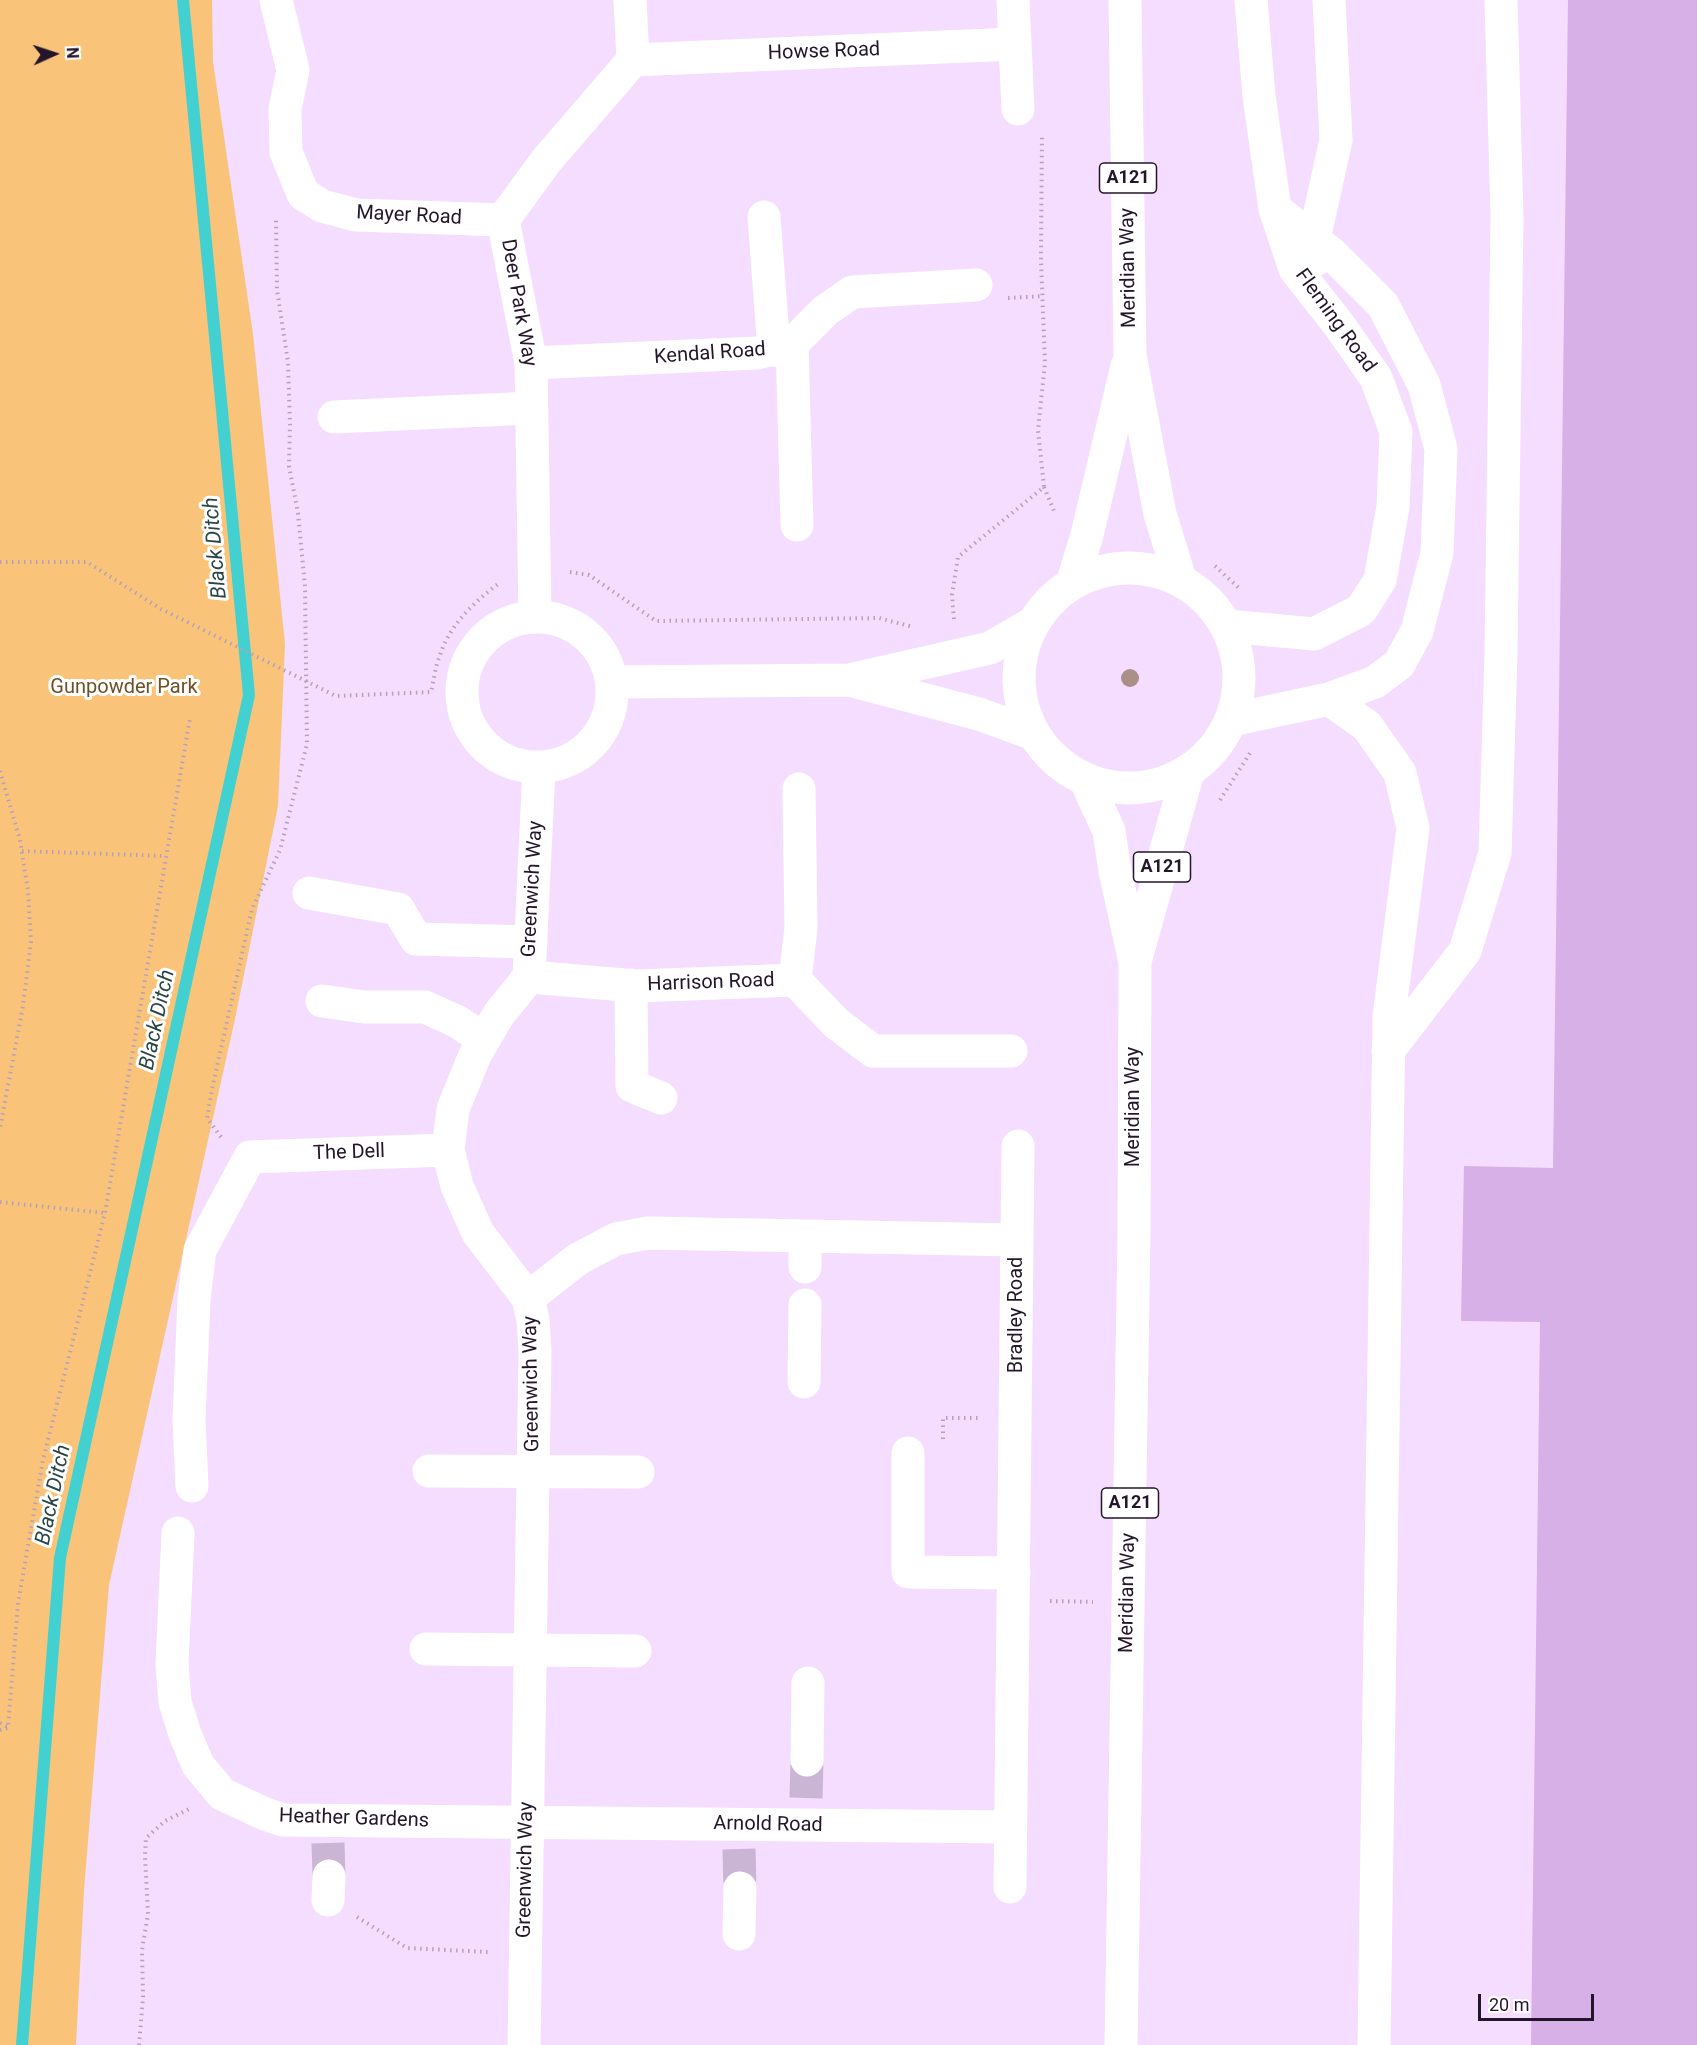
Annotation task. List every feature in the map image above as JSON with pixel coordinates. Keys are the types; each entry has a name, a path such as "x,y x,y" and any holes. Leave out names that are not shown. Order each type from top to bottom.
{"street":[{"name":"Mayer Road","path":"276,0 293,70 285,109 286,152 303,194 322,206 356,215 503,220"},
{"path":"630,0 633,60"},
{"path":"1012,0 1018,109"},
{"name":"Meridian Way","path":"1125,0 1130,355 1160,514 1180,579"},
{"name":"Fleming Road","path":"1227,626 1314,634 1361,610 1380,579 1393,507 1396,432 1376,378 1295,269 1275,209 1259,96 1251,0"},
{"path":"1326,308 1314,239 1336,140 1329,0"},
{"path":"1388,1051 1465,951 1495,853 1501,652 1508,218 1501,0"},
{"name":"Howse Road","path":"633,60 1015,44"},
{"name":"Deer Park Way","path":"535,616 531,363 503,220 546,161 633,60"},
{"name":"Fleming Road","path":"1231,720 1329,699 1375,682 1399,664 1417,631 1437,553 1441,450 1424,386 1383,305 1332,254 1275,209"},
{"path":"764,217 783,347 797,525"},
{"name":"Kendal Road","path":"531,363 757,353 783,347 825,311 852,292 976,285"},
{"name":"Meridian Way","path":"1072,584 1087,535 1130,355"},
{"path":"334,417 531,408"},
{"path":"1114,568 1148,568 1180,579 1207,599 1227,626 1237,656 1239,689 1231,720 1214,749 1188,772 1156,785 1122,788 1085,779 1052,757 1034,734 1019,688 1021,654 1033,623 1054,596 1082,578 1114,568"},
{"path":"535,616 562,620 586,634 604,655 612,681 610,713 596,741 570,761 539,768 510,763 485,747 468,723 462,693 466,664 482,640 507,622 535,616"},
{"path":"612,681 849,680 990,648 1033,623"},
{"path":"849,680 979,714 1034,734"},
{"path":"1329,699 1367,726 1400,773 1413,828 1389,1017 1374,2045"},
{"name":"Greenwich Way","path":"524,2045 535,1351 533,1320 528,1298 478,1233 457,1186 448,1150 453,1109 475,1055 500,1014 529,977 539,768"},
{"name":"A121","path":"1135,962 1188,772"},
{"name":"A121","path":"1085,779 1109,831 1115,871 1135,962"},
{"path":"795,981 801,928 799,789"},
{"path":"309,893 398,909 416,939 531,942"},
{"name":"Meridian Way","path":"1121,2045 1134,1220 1135,962"},
{"name":"Harrison Road","path":"529,977 631,986 795,981 836,1023 873,1051 1011,1051"},
{"path":"631,986 632,1086 661,1098"},
{"path":"322,1001 364,1007 425,1007 456,1021 484,1039"},
{"path":"1017,1240 1018,1146"},
{"name":"The Dell","path":"236,1151 448,1150"},
{"path":"192,1486 189,1420 194,1299 200,1250 236,1151"},
{"name":"Bradley Road","path":"528,1298 578,1259 616,1239 648,1233 805,1252 1017,1240 1010,1887"},
{"path":"804,1382 805,1305"},
{"path":"908,1453 908,1572 1014,1586"},
{"path":"429,1471 638,1472"},
{"name":"Heather Gardens","path":"178,1533 172,1664 175,1702 198,1765 222,1794 265,1814 328,1832 526,1822"},
{"path":"426,1649 635,1651"},
{"path":"807,1760 808,1683"},
{"name":"Arnold Road","path":"526,1822 740,1837 806,1812 1009,1827"},
{"path":"740,1888 740,1934"}],"path":[{"path":"955,627 952,595 958,556 1044,487 1038,430 1045,363 1041,260 1041,133"},
{"path":"236,1151 221,1137 207,1118 212,1089 252,909 280,850 307,744 305,587 289,466 288,362 278,290 276,213"},
{"path":"0,562 87,562 161,609 336,696 431,692 440,655 456,622 483,595 506,578"},
{"path":"1214,566 1239,589 1249,593"},
{"path":"569,572 589,575 657,621 879,618 923,629"},
{"path":"8,1728 18,1603 43,1460 105,1213 190,718"},
{"path":"1217,804 1252,750"},
{"path":"0,771 18,830 28,891 31,942 23,1006 0,1128"},
{"path":"21,851 165,856"},
{"path":"0,1202 105,1213"},
{"path":"908,1453 942,1453 943,1418 1016,1419"},
{"path":"1014,1586 1098,1602"},
{"path":"0,1723 8,1728"},
{"path":"0,1730 8,1728"},
{"path":"139,2045 143,1997 142,1950 148,1914 146,1838 165,1821 222,1794"},
{"path":"328,1888 407,1948 525,1953"}],"green space":[{"name":"Gunpowder Park","path":"0,0 212,0 213,62 253,334 285,644 278,806 235,1019 109,1585 84,1890 76,2045 0,2045"}],"building":[{"path":"1568,0 1697,0 1697,2045 1531,2045 1540,1322 1461,1321 1464,1166 1553,1168"}],"waterway":[{"name":"Black Ditch","path":"22,2045 60,1558 249,695 183,0"}],"tunnel":[{"path":"806,1798 807,1760"},
{"path":"328,1843 329,1876"},
{"path":"739,1849 740,1888"}]}
